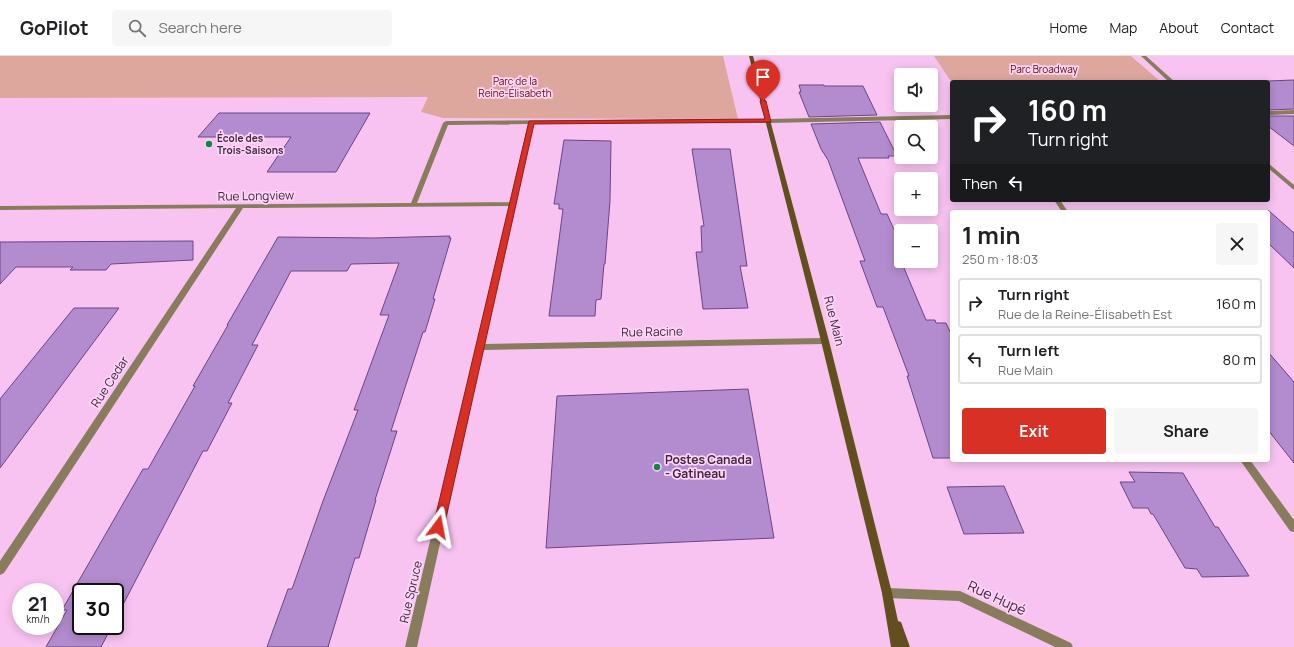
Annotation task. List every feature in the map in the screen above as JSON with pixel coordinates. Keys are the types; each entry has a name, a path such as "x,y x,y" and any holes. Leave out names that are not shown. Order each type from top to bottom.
{"street":[{"name":"Rue Main","path":"751,56 825,341 887,593 897,647"},
{"path":"1142,56 1170,80"},
{"path":"1270,113 1294,112"},
{"path":"413,205 446,123 769,121 950,117"},
{"name":"Rue Spruce","path":"411,647 531,122"},
{"path":"1270,167 1294,188"},
{"name":"Rue Longview","path":"0,208 513,204"},
{"name":"Rue Cedar","path":"0,570 240,207"},
{"name":"Rue Racine","path":"480,347 825,341"},
{"path":"1246,462 1294,528"},
{"name":"Rue Main","path":"887,593 904,647"},
{"name":"Rue Hupé","path":"887,593 960,596 1067,647"}],"green space":[{"name":"Parc de la Reine-Élisabeth","path":"0,56 723,56 738,119 443,118 421,112 428,97 0,98"},
{"name":"Parc Broadway","path":"934,56 1131,56 1159,80 950,80"}],"building":[{"path":"1294,80 1294,109 1270,110 1270,81"},
{"path":"799,85 863,86 877,115 809,117 799,92 801,92"},
{"path":"219,113 370,113 336,172 267,172 291,137 198,137"},
{"path":"1270,116 1294,116 1294,146 1270,128"},
{"path":"880,122 894,150 894,156 888,156 889,158 858,158 881,214 887,214 894,230 894,268 904,268 926,320 935,320 936,323 946,323 950,332 950,458 933,458 907,376 909,376 883,307 877,307 860,261 865,261 828,160 821,149 811,124"},
{"path":"564,140 611,141 610,201 605,264 601,299 596,300 595,316 549,316 563,209 559,209 559,204 554,204"},
{"path":"692,149 730,149 747,266 740,266 748,308 703,309 696,252 702,252 701,226 704,226"},
{"path":"1270,212 1294,233 1294,268 1270,245"},
{"path":"450,236 449,238 451,238 425,332 423,332 391,431 397,431 375,500 359,558 355,558 328,647 267,647 288,589 292,589 323,501 358,410 354,410 389,315 380,315 399,263 351,264 347,271 291,271 252,345 258,345 228,403 232,403 207,451 203,451 124,603 124,583 78,583 143,469 148,469 195,386 193,386 227,325 278,237 374,238"},
{"path":"193,241 193,260 111,264 106,270 70,270 73,267 16,267 0,284 0,242"},
{"path":"74,308 119,308 0,468 0,399"},
{"path":"1270,354 1294,382 1294,463 1270,433"},
{"name":"Postes Canada - Gatineau","path":"748,389 774,538 546,548 557,396"},
{"path":"1129,472 1183,473 1215,527 1218,527 1249,576 1202,577 1197,569 1185,568 1148,508 1133,508 1120,482 1135,482"},
{"path":"1004,486 1024,533 964,534 947,487"},
{"path":"72,593 72,635 107,635 101,647 46,647 53,635 64,635 64,615 67,610 64,610 64,607"}],"place":[{"name":"École des Trois-Saisons","path":"209,144"},
{"name":"Postes Canada - Gatineau","path":"657,467"}],"route":[{"path":"438,527 531,122 769,121 763,101"}]}
